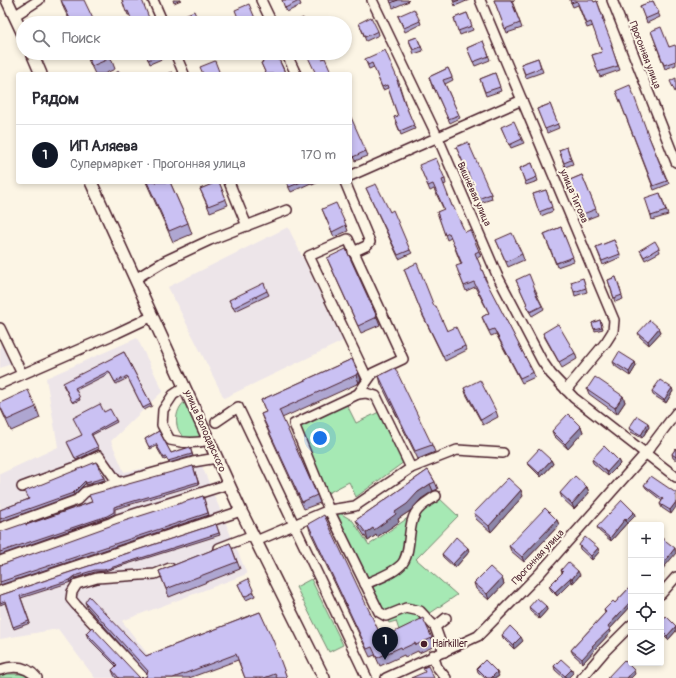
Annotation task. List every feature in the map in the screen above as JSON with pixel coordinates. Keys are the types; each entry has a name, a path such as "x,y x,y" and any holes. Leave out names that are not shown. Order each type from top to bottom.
{"main road":[{"path":"7,0 16,20"},
{"path":"35,60 40,72"},
{"name":"улица Володарского","path":"92,184 241,511 324,678"}],"street":[{"path":"14,16 39,0"},
{"path":"153,0 160,16"},
{"path":"261,0 269,16"},
{"name":"Вишнёвая улица","path":"372,0 438,138 497,275 542,361 574,398 676,477"},
{"name":"улица Титова","path":"480,0 614,320 613,331 606,342 566,390"},
{"name":"Прогонная улица","path":"612,0 676,162"},
{"path":"178,60 183,72"},
{"path":"289,60 295,72"},
{"path":"352,175 522,100"},
{"path":"230,184 247,226"},
{"path":"346,184 370,242 366,246 353,252"},
{"path":"135,279 165,261 210,240 287,210"},
{"path":"358,394 374,373 404,359 348,239 309,256 368,380"},
{"path":"0,384 118,333 153,316"},
{"path":"0,328 22,374"},
{"path":"185,387 173,395 164,410 162,425 170,440 185,443 209,440"},
{"path":"411,468 376,396 366,393 358,394 294,424 329,510 379,612 386,616 406,608 420,611 435,627 444,652"},
{"path":"216,422 238,407 367,678"},
{"name":"Прогонная улица","path":"386,678 433,655 444,652 478,636 539,574 645,454 676,413"},
{"path":"211,552 294,524 329,510 355,506 411,468 457,450 503,453"},
{"path":"22,487 76,467 99,456 118,483"},
{"path":"0,528 77,500 85,492 193,462 217,458"},
{"path":"0,561 103,526 118,519 229,484"},
{"path":"365,584 394,571 402,564 406,557 414,515 421,507 436,496"},
{"path":"0,591 241,511"},
{"path":"144,678 76,605 71,599 72,592 77,584 97,578 155,574 176,565"},
{"path":"664,591 676,577"},
{"path":"435,627 446,618"},
{"path":"582,678 605,651 628,628"},
{"path":"433,655 436,667 446,678"},
{"path":"0,670 19,666 32,672 37,678"}],"shaded area":[{"path":"288,227 343,341 224,398 168,287"},
{"path":"137,338 163,391 111,441 124,472 199,459 247,574 122,621 166,678 95,678 58,629 0,639 0,474 58,447 46,378"},
{"path":"0,342 11,364 0,368"}],"green space":[{"path":"186,401 204,438 190,440 183,436 177,427 177,415 182,405"},
{"path":"346,403 356,423 379,412 404,462 356,497 349,482 328,493 297,425"},
{"path":"438,497 458,516 416,559 457,595 420,620 399,630 396,621 389,623 335,515 340,513 353,521 369,545"},
{"path":"311,579 343,645 329,652 296,587"},
{"path":"7,674 24,674 30,678 0,678 0,676"}],"building":[{"path":"61,0 84,0 92,16 69,16"},
{"path":"122,0 142,0 148,16 130,16 128,11 126,12"},
{"path":"282,0 299,0 299,1 285,8"},
{"path":"390,0 398,0 391,3"},
{"path":"494,0 511,0 520,23 505,29"},
{"path":"570,0 597,1 618,66 598,72 592,55 602,52 591,22 586,24 577,1 571,3"},
{"path":"653,1 659,13 645,19 640,6"},
{"path":"249,4 254,16 237,16 235,10"},
{"path":"414,9 420,21 404,28 398,16"},
{"path":"194,11 196,16 182,16"},
{"path":"467,13 472,26 458,31 454,18"},
{"path":"371,17 378,31 365,37 359,23"},
{"path":"661,27 669,47 675,45 676,47 676,61 664,65 651,31"},
{"path":"417,37 421,47 413,50 409,40"},
{"path":"483,41 489,56 473,62 467,48"},
{"path":"385,50 398,80 405,104 414,125 400,131 394,117 398,116 387,85 382,87 372,63 368,65 365,59"},
{"path":"538,58 541,68 525,74 521,64"},
{"path":"89,60 106,60 92,66"},
{"path":"262,60 279,60 285,72 265,72 261,63 263,62"},
{"path":"309,60 326,60 331,72 315,72"},
{"path":"215,61 219,72 202,72 200,67"},
{"path":"448,68 452,77 443,80 459,115 448,119 429,77"},
{"path":"495,73 500,87 485,92 480,79"},
{"path":"676,78 676,92 675,92 670,81"},
{"path":"630,85 667,181 653,186 616,91"},
{"path":"550,104 558,124 545,129 537,109"},
{"path":"352,120 366,151 353,157 352,154"},
{"path":"514,121 522,139 509,145 501,127"},
{"path":"468,142 491,194 478,199 456,147"},
{"path":"567,147 571,160 564,163 559,150"},
{"path":"436,158 445,179 442,180 452,206 465,232 470,230 479,251 475,253 484,277 533,372 520,378 494,329 489,331 482,317 489,313 474,282 464,286 456,266 462,264 449,233 445,235 437,212 444,209 433,184 428,186 419,165"},
{"path":"532,163 537,177 525,182 520,168"},
{"path":"582,175 596,209 583,214 570,180"},
{"path":"148,184 171,184 188,223 169,231"},
{"path":"212,184 220,184 226,199 208,206 200,189"},
{"path":"288,184 296,184 289,187"},
{"path":"376,184 390,212 393,210 410,250 398,255 366,188"},
{"path":"546,190 552,207 539,212 533,194"},
{"path":"660,193 666,211 651,216 645,198"},
{"path":"336,203 346,225 332,232 322,209"},
{"path":"561,227 573,257 556,263 544,234"},
{"path":"512,233 522,254 506,262 496,240"},
{"path":"614,240 620,254 602,261 596,247"},
{"path":"655,241 659,248 644,257 640,250"},
{"path":"346,249 377,317 358,326 327,258"},
{"path":"417,263 434,306 436,306 447,331 456,327 465,346 443,356 421,311 404,269"},
{"path":"529,274 535,289 534,290 542,306 530,312 516,280"},
{"path":"616,277 622,295 614,298 608,280"},
{"path":"583,278 586,288 574,292 571,282"},
{"path":"264,283 267,291 233,308 229,300"},
{"path":"600,320 602,327 594,329 592,323"},
{"path":"650,320 659,328 648,341 638,333"},
{"path":"558,324 575,353 559,362 543,333"},
{"path":"124,352 151,404 143,408 127,376 115,382 109,371 75,388 80,398 72,402 63,383"},
{"path":"619,352 635,362 629,372 613,362"},
{"path":"352,359 358,372 356,375 279,410 317,495 302,502 261,414 266,412 261,400"},
{"path":"395,368 432,445 415,451 379,376"},
{"path":"595,377 623,396 615,408 587,389"},
{"path":"480,380 496,411 481,420 464,388"},
{"path":"660,380 672,388 664,400 652,391"},
{"path":"28,390 36,407 7,420 0,403"},
{"path":"100,404 104,412 110,409 116,420 91,434 98,447 75,458 67,442 82,435 73,418"},
{"path":"568,414 581,427 565,444 552,431"},
{"path":"637,416 648,423 641,435 629,428"},
{"path":"159,431 171,453 190,447 192,454 168,461 166,457 164,458 156,444 149,447 145,439"},
{"path":"604,446 618,460 607,472 592,459"},
{"path":"676,448 676,457 672,454"},
{"path":"539,449 551,460 539,473 527,462"},
{"path":"96,462 104,478 86,483 85,481 73,493 0,519 0,510 29,499 25,491"},
{"path":"193,466 198,482 114,507 114,512 107,516 0,552 0,532 26,523 26,525 92,502 89,495"},
{"path":"428,470 435,482 418,492 407,504 395,512 396,514 374,530 373,528 366,533 356,520"},
{"path":"575,476 587,487 572,504 560,493"},
{"path":"651,476 676,493 676,502 670,510 660,504 663,499 644,485"},
{"path":"508,478 521,490 489,526 474,513"},
{"path":"203,496 208,513 0,582 0,564 1,565 118,523"},
{"path":"622,500 634,512 626,520 625,519 610,538 597,527"},
{"path":"545,508 557,520 522,557 509,546"},
{"path":"324,515 382,638 423,618 432,638 416,645 415,643 402,649 401,647 377,658 372,647 367,649 308,524"},
{"path":"216,524 219,533 104,570 95,570 75,576 70,580 20,596 29,621 13,627 5,601 0,603 0,595"},
{"path":"456,537 468,548 453,564 442,554"},
{"path":"585,537 598,548 591,556 579,545"},
{"path":"664,540 675,548 664,562"},
{"path":"230,543 237,562 166,589 159,571"},
{"path":"568,562 578,571 572,579 570,578 555,592 549,586 563,572 561,570"},
{"path":"490,567 502,578 487,594 474,583"},
{"path":"248,579 254,592 244,597 238,584"},
{"path":"628,589 628,604 608,626 610,629 592,646 593,647 582,659 571,650 606,612 604,610 613,601 615,603"},
{"path":"89,596 146,656 260,612 273,640 287,678 277,678 275,674 264,678 245,678 236,654 173,678 141,678 146,677 148,671 85,602"},
{"path":"537,598 546,606 538,615 529,607"},
{"path":"666,616 676,626 667,636 664,633 664,618"},
{"path":"510,626 521,637 513,645 502,635"},
{"path":"92,627 140,678 119,678 112,670 117,665 86,633"},
{"path":"561,659 572,669 565,676 554,666"},
{"path":"485,660 497,672 491,678 487,678 477,668"},
{"path":"624,660 628,666 634,670 627,678 607,678"},
{"path":"428,666 434,678 411,678 425,672 423,668"}],"place":[{"name":"Hairkiller","path":"424,644"},
{"name":"ИП Аляева","path":"385,660"}]}
